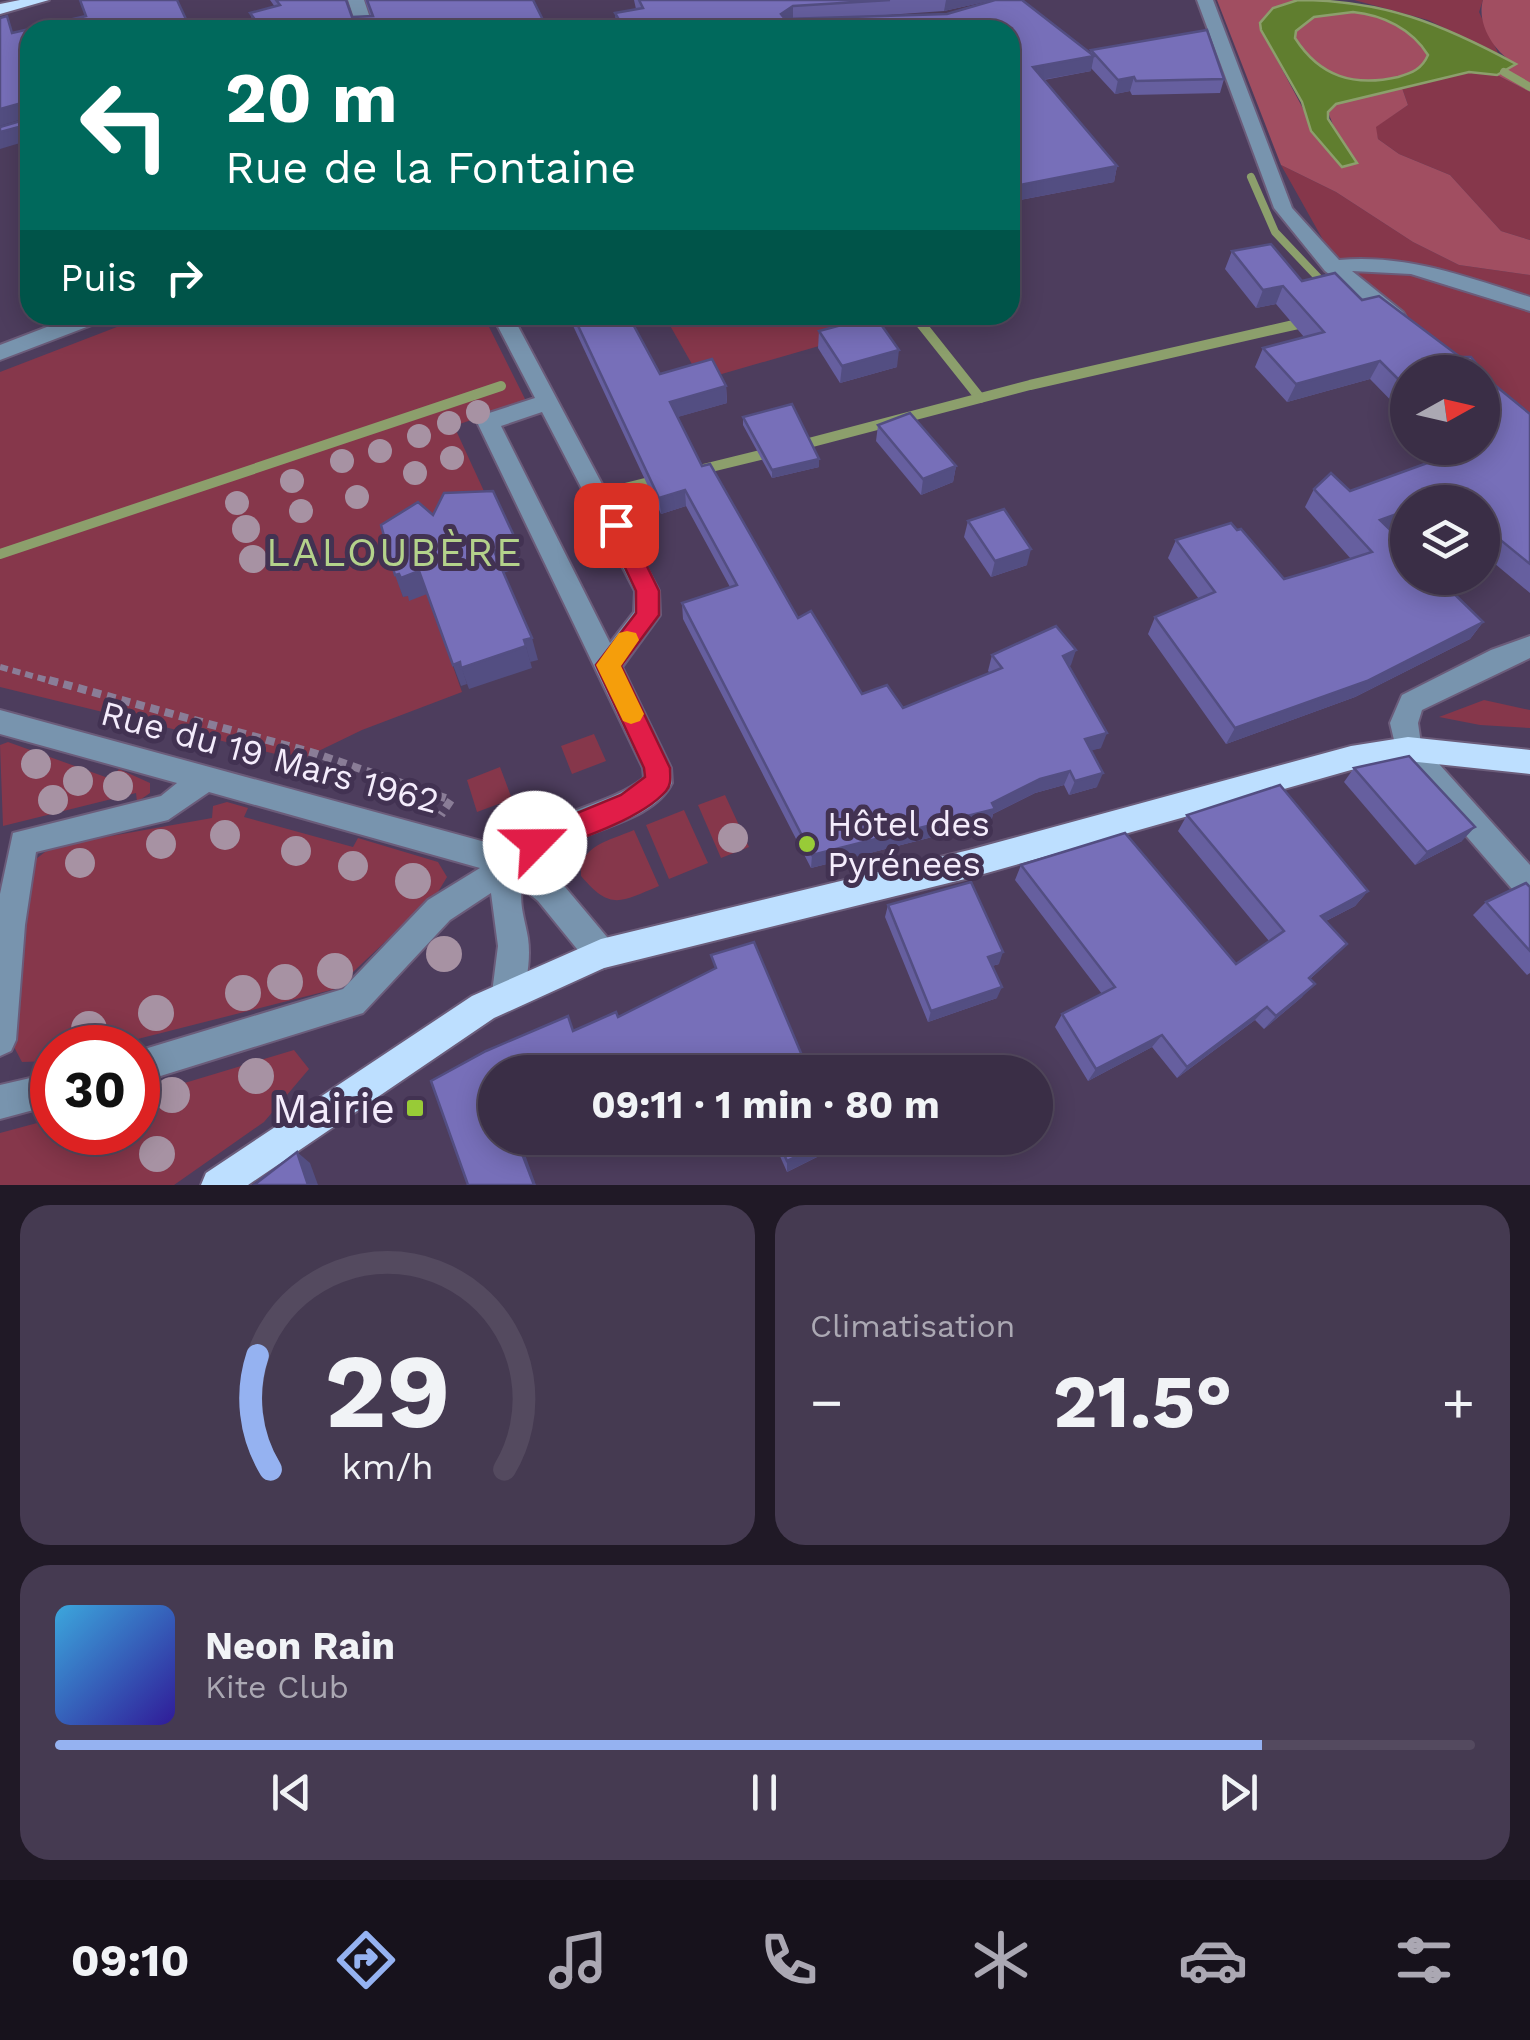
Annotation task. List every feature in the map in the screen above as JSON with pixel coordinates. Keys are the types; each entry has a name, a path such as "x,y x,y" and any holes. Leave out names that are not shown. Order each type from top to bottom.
{"main road":[{"path":"0,9 42,0"},
{"path":"218,1185 386,1069 508,993 601,954 970,864 1350,758 1408,748 1530,762"}],"street":[{"path":"1205,0 1283,208 1302,237 1332,267 1407,326"},
{"path":"1332,267 1374,261 1416,266 1530,304"},
{"path":"0,353 72,325"},
{"path":"507,325 648,591 647,615 608,665"},
{"path":"160,1060 352,1002 455,896 516,864 535,843 630,803 658,782 657,768 488,422 548,402"},
{"path":"1530,647 1412,703 1404,723 1408,748 1530,887"},
{"name":"Rue du 19 Mars 1962","path":"0,722 516,864 549,891 601,954"},
{"path":"0,1040 22,842 168,807 203,780"},
{"path":"508,993 513,944 506,894 516,864"},
{"path":"0,1102 30,1094"}],"path":[{"path":"0,667 314,753 451,800 429,838"}],"shaded area":[{"path":"1217,0 1299,0 1273,8 1260,22 1261,30 1307,116 1337,135 1328,112 1336,104 1402,88 1408,105 1376,127 1378,139 1399,154 1450,175 1501,231 1530,240 1530,275 1459,265 1413,242 1336,192 1281,165"},
{"path":"1298,0 1385,10 1437,26 1516,64 1497,75 1469,72 1336,104 1328,112 1328,119 1357,163 1342,167 1311,131 1302,102 1261,30 1260,23 1273,8","holes":["1364,14 1386,20 1414,38 1428,55 1423,64 1398,77 1353,79 1315,62 1295,38 1296,31 1314,17"]},
{"path":"1354,0 1483,0 1479,12 1499,55 1428,20"},
{"path":"1483,0 1530,0 1530,92 1497,75 1516,64 1489,37 1482,19"},
{"path":"1353,12 1386,20 1405,31 1428,55 1426,60 1416,70 1398,77 1353,79 1315,62 1295,38 1296,31 1314,17"},
{"path":"1469,72 1497,75 1530,92 1530,240 1501,231 1450,175 1399,154 1378,139 1375,127 1408,105 1402,88"},
{"path":"1281,165 1336,192 1413,242 1459,265 1530,275 1530,415 1500,391 1500,355 1453,355 1376,295 1327,247"},
{"path":"122,325 488,325 526,401 454,426 494,513 389,552 403,597 426,590 462,692 362,730 300,760 0,687 0,372"},
{"path":"670,325 892,325 701,380"},
{"path":"1484,700 1530,710 1530,728 1480,725 1439,717"},
{"path":"594,734 606,761 572,774 561,746"},
{"path":"8,742 111,779 119,769 150,783 150,793 137,802 136,793 3,826 0,745"},
{"path":"500,767 512,799 477,812 467,780"},
{"path":"725,795 749,847 721,858 698,805"},
{"path":"227,802 248,808 244,817 353,847 358,838 438,862 447,877 438,892 335,989 160,1033 160,1025 30,1025 30,1062 22,1062 14,1047 32,862 66,844 212,818 213,806"},
{"path":"684,810 708,863 669,879 646,825"},
{"path":"634,830 659,886 625,899 609,899 581,876 585,857 597,846"},
{"path":"294,1050 309,1069 264,1122 174,1185 0,1185 0,1133 30,1125 30,1155 160,1155 160,1090"}],"building":[{"path":"80,0 177,0 186,20 69,20 86,16"},
{"path":"276,0 346,0 352,17 373,16 367,0 533,0 543,20 255,20 250,13 280,5"},
{"path":"639,0 890,0 793,6 781,14 785,19 947,14 995,0 1022,0 1094,56 1033,67 1117,166 1020,185 1020,20 619,20 615,13 643,8"},
{"path":"7,16 12,33 20,31 20,104 0,109 0,18"},
{"path":"1207,30 1224,79 1118,80 1091,50"},
{"path":"20,121 20,127 0,132 0,127"},
{"path":"1271,244 1302,281 1335,273 1362,300 1379,296 1457,355 1390,355 1390,371 1380,361 1296,384 1263,348 1324,332 1283,286 1263,290 1232,251"},
{"path":"578,325 633,325 660,374 712,359 726,386 670,402 702,466 710,464 798,618 811,611 862,694 887,685 903,708 1002,668 992,655 1056,626 1076,650 1063,656 1107,733 1085,739 1103,773 1075,781 1070,771 1040,779 992,803 995,809 812,855 682,603 737,585 685,490 659,498"},
{"path":"841,325 881,325 899,350 842,366 819,331"},
{"path":"1500,389 1530,414 1530,564 1500,540 1500,485 1390,485 1390,516 1380,520 1390,530 1390,595 1455,595 1483,622 1367,681 1235,728 1155,617 1215,592 1176,540 1231,523 1241,529 1284,579 1372,552 1314,489 1331,473 1350,491 1422,465 1500,465"},
{"path":"792,404 819,459 772,470 743,417"},
{"path":"910,413 956,466 923,479 878,425"},
{"path":"493,491 514,536 510,537 513,545 494,551 532,638 524,640 526,646 461,668 460,662 453,665 419,571 401,578 395,575 381,525 418,502 433,515 444,493"},
{"path":"1004,509 1031,549 995,561 968,521"},
{"path":"1409,756 1475,827 1427,852 1354,768"},
{"path":"1280,785 1368,891 1321,916 1347,944 1309,978 1315,984 1276,1016 1267,1007 1187,1067 1162,1035 1096,1069 1062,1014 1115,987 1021,865 1125,833 1236,964 1284,931 1187,815"},
{"path":"971,882 1003,952 988,957 1002,987 931,1011 888,905"},
{"path":"1526,883 1530,887 1530,951 1486,902"},
{"path":"754,942 802,1055 479,1055 568,1016 573,1031 616,1012 618,1017 716,968 711,955"},
{"path":"478,1055 478,1155 523,1155 534,1185 468,1185 431,1081"},
{"path":"297,1152 308,1185 254,1185"}],"waterway":[{"path":"1504,72 1530,87"},
{"path":"1251,177 1275,232 1328,288"},
{"path":"801,445 1030,385 1307,322"},
{"path":"922,325 980,398"},
{"path":"0,554 501,386"},
{"path":"699,470 773,452"},
{"path":"617,490 661,479"}],"slow traffic":[{"path":"627,640 608,665 631,714"}],"place":[{"name":"Hôtel des Pyrénees","path":"807,844"},
{"name":"Mairie","path":"415,1108"}],"district":[{"name":"LALOUBÈRE","path":"395,552"}],"route":[{"path":"535,843 630,803 658,782 657,768 608,665 647,615 648,591 616,525"}]}
